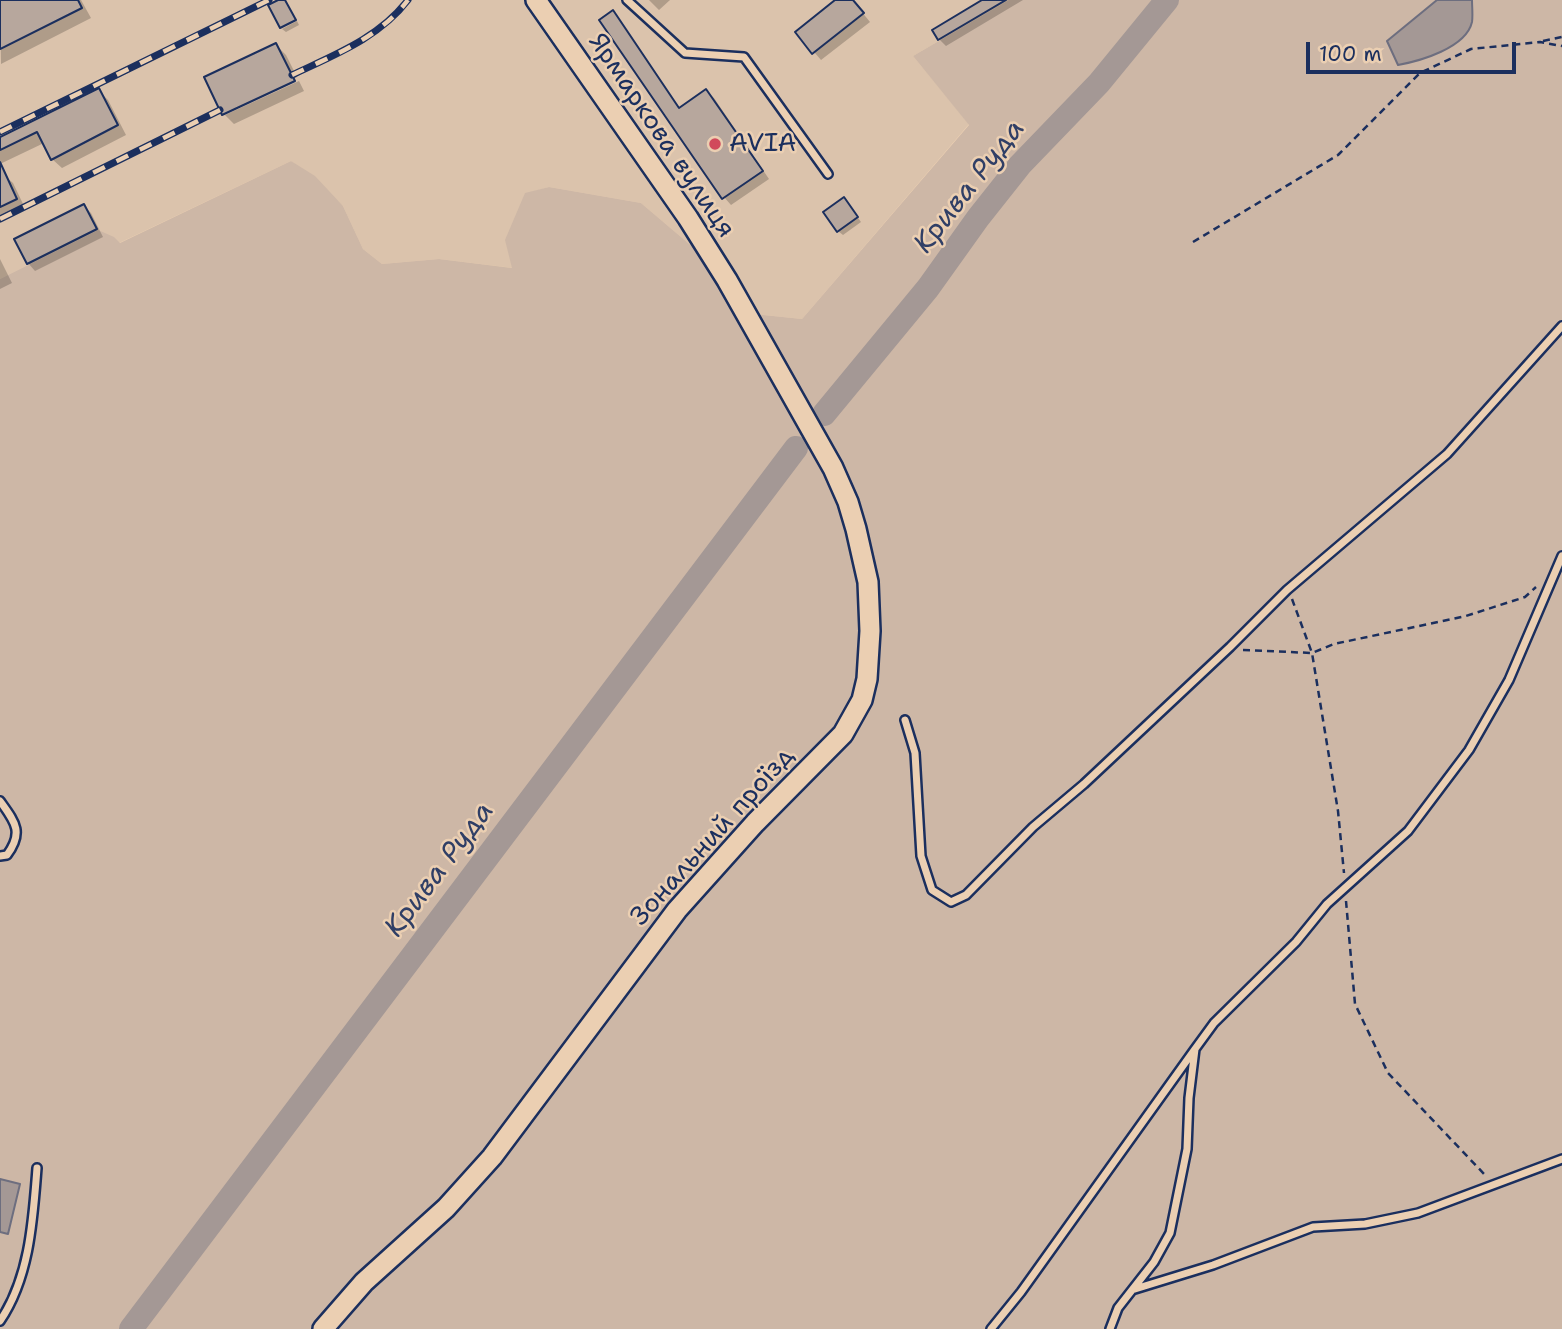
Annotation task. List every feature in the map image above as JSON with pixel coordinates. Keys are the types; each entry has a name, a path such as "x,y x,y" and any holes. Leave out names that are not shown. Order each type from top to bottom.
{"street":[{"name":"Ярмаркова вулиця","path":"536,0 688,218 741,304"},
{"name":"Зональний проїзд","path":"323,1329 372,1274 446,1208 492,1157 677,910 747,831 843,734 862,700 869,656 868,582 848,502 833,468 741,304"}],"lane":[{"path":"627,0 685,53 744,57 828,174"},
{"path":"905,720 915,753 921,856 932,890 951,902 966,895 1034,827 1084,784 1287,590 1447,454 1562,326"},
{"path":"991,1329 1021,1292 1214,1023 1296,942 1327,904 1408,831 1469,750 1508,680 1562,556"},
{"path":"0,801 15,822 17,842 8,855 0,856"},
{"path":"1110,1329 1118,1308 1154,1262 1170,1233 1187,1149 1195,1049"},
{"path":"1134,1289 1213,1265 1312,1227 1365,1224 1418,1213 1562,1159"},
{"path":"0,1321 18,1287 24,1268 37,1168"}],"path":[{"path":"1193,242 1338,155 1420,73 1471,49 1562,37"},
{"path":"1540,42 1562,46"},
{"path":"1230,647 1248,651 1312,653 1334,644 1466,616 1525,597 1554,570"},
{"path":"1287,590 1297,609 1312,653 1338,811 1356,1004 1388,1073 1452,1143 1495,1184"}],"shaded area":[{"path":"0,0 1009,0 913,56 969,124 802,319 734,312 694,248 641,203 549,187 525,194 513,268 439,259 382,264 363,249 343,206 291,161 119,243 98,230 0,279"},
{"path":"1009,0 1437,0 1387,41 1472,25 1472,0 1562,0 1562,1329 0,1329 0,279 98,230 114,237 120,243 291,161 315,176 343,206 363,249 382,264 439,259 512,268 505,240 525,193 549,187 641,203 694,248 734,312 802,319 969,125 913,56"},
{"path":"1437,0 1472,0 1472,22 1468,31 1441,52 1398,65 1387,41"},
{"path":"0,1179 20,1184 8,1234 0,1232"}],"building":[{"path":"0,0 78,0 82,8 0,49"},
{"path":"285,0 296,20 280,28 268,5"},
{"path":"835,0 853,0 864,13 812,54 795,32"},
{"path":"982,0 1006,0 938,40 932,30"},
{"name":"AVIA","path":"613,10 679,108 706,89 763,171 722,199 599,20"},
{"path":"276,43 295,81 222,115 204,77"},
{"path":"99,88 118,125 51,160 37,132 0,150 0,137"},
{"path":"0,162 17,199 0,207"},
{"path":"844,197 858,217 837,232 823,212"},
{"path":"84,204 97,229 27,264 14,239"}],"waterway":[{"name":"Крива Руда","path":"824,414 928,288 1020,165 1099,83 1167,0"},
{"name":"Крива Руда","path":"131,1329 796,448"}],"railway":[{"path":"0,132 269,0"},
{"path":"292,75 370,35 384,25 408,0"},
{"path":"0,219 220,110"}],"place":[{"name":"AVIA","path":"715,144"}]}
